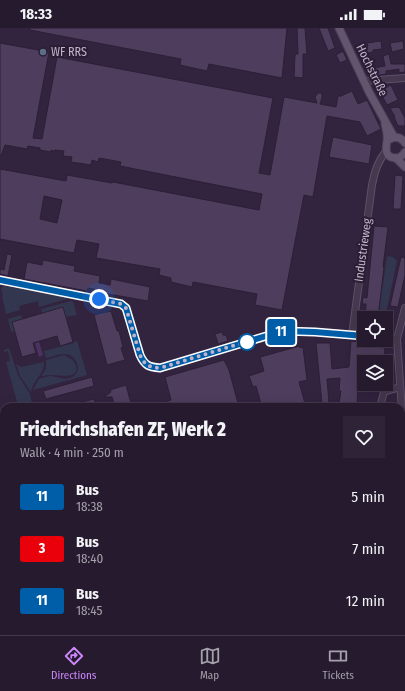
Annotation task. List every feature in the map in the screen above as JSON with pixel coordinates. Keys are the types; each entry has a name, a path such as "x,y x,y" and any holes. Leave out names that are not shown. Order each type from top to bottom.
{"main road":[{"name":"Hochstraße","path":"339,28 364,81 394,137"},
{"name":"Hochstraße","path":"385,122 387,142 385,146 386,151"},
{"path":"387,142 394,137 404,141"},
{"path":"386,151 405,167"},
{"path":"394,158 404,155"}],"street":[{"path":"364,81 405,78"},
{"name":"Industrieweg","path":"352,335 372,185 376,166 386,151"},
{"path":"376,166 394,158"},
{"path":"0,280 121,304 126,308 143,362 150,367 160,368 283,331 357,335"},
{"path":"402,403 397,339 405,308"},
{"path":"393,339 397,339"},
{"path":"381,403 384,392 400,387"}],"shaded area":[{"path":"387,256 393,257 397,261 386,311 379,311"},
{"path":"3,286 70,298 39,307 38,301 19,306 20,310 6,314 1,289"},
{"path":"71,301 73,302 77,315 66,317 63,307 42,314 41,309"},
{"path":"21,315 22,319 12,322 15,331 11,332 8,319"},
{"path":"77,341 87,375 33,390 39,379 51,376 68,379 74,376 78,368 76,360 73,357 65,354 46,358 44,351"},
{"path":"39,342 43,355 39,357 35,343"},
{"path":"9,348 18,375 30,394 32,403 17,402 6,362 10,361 8,351 4,352 4,350"},
{"path":"64,355 72,359 74,362 76,371 74,374 67,376 41,376 46,369 46,360"},
{"path":"44,362 43,370 31,392 20,376 16,364 21,367"}],"building":[{"path":"30,28 287,28 282,78 209,64 207,71 180,65 181,59 30,30"},
{"path":"297,28 305,28 307,54 303,54 303,78 294,77 295,54 298,54"},
{"path":"319,28 328,28 335,48 328,51"},
{"path":"381,41 382,49 373,50 373,52 363,54 362,47 368,46 367,43"},
{"path":"403,41 404,49 392,52 390,43"},
{"path":"0,43 49,52 33,138 42,139 57,57 273,98 259,173 270,175 284,97 317,103 315,97 318,93 322,93 320,104 336,107 338,96 352,91 358,104 367,100 381,129 367,136 360,122 327,116 313,197 304,195 282,310 255,305 257,294 193,282 192,287 171,282 171,278 159,275 160,269 96,258 99,244 77,240 74,253 0,239 0,169 66,181 67,175 113,182 259,210 262,194 120,166 121,162 99,158 98,162 92,160 91,165 71,162 72,157 63,156 64,151 51,150 51,152 28,146 27,149 5,145 0,156","holes":["44,196 62,200 57,223 40,219"]},
{"path":"343,51 347,60 340,63 336,55"},
{"path":"389,54 391,64 405,64 405,72 399,73 399,69 386,71 386,74 374,76 373,68 385,66 383,56"},
{"path":"391,85 398,100 387,105 379,90 382,87 383,89"},
{"path":"399,107 405,118 405,126 398,126 390,108"},
{"path":"333,137 372,145 369,164 329,157"},
{"path":"395,175 403,176 401,209 393,209"},
{"path":"374,226 388,227 379,311 366,311 366,304 362,304 363,297 367,298"},
{"path":"7,254 12,255 8,276 0,274 0,269 4,270"},
{"path":"401,257 405,258 405,275 398,307 390,306"},
{"path":"43,260 75,266 74,271 100,276 99,283 110,285 111,279 150,287 148,301 97,292 98,290 88,288 87,291 24,279 27,262 42,265"},
{"path":"63,307 73,342 60,346 57,336 33,343 36,353 22,357 12,322"},
{"path":"111,311 117,331 119,331 123,347 121,348 125,360 107,365 94,315"},
{"path":"222,332 223,335 226,335 228,341 218,344 215,334"},
{"path":"351,341 357,342 357,347 385,348 384,355 357,355 357,403 339,403 341,391 339,391 340,378 327,379 329,403 322,403 316,343 330,343 332,369 349,367"},
{"path":"300,346 300,348 303,347 307,380 299,382 305,403 261,403 256,386 253,387 249,376 264,371 260,357"},
{"path":"224,360 229,370 238,403 162,403 171,400 165,377"},
{"path":"92,377 94,386 46,399 43,391"},
{"path":"126,385 131,403 114,403 112,397 104,397 111,392 110,390"},
{"path":"94,399 95,403 78,403"}],"bus line":[{"name":"11","path":"0,280 121,304 126,308 143,362 150,367 160,368 283,331 357,335"}],"place":[{"name":"WF RRS","path":"43,52"}],"route":[{"path":"99,299 121,304 126,308 140,355 143,362 150,367 160,368 252,340 247,342"}]}
